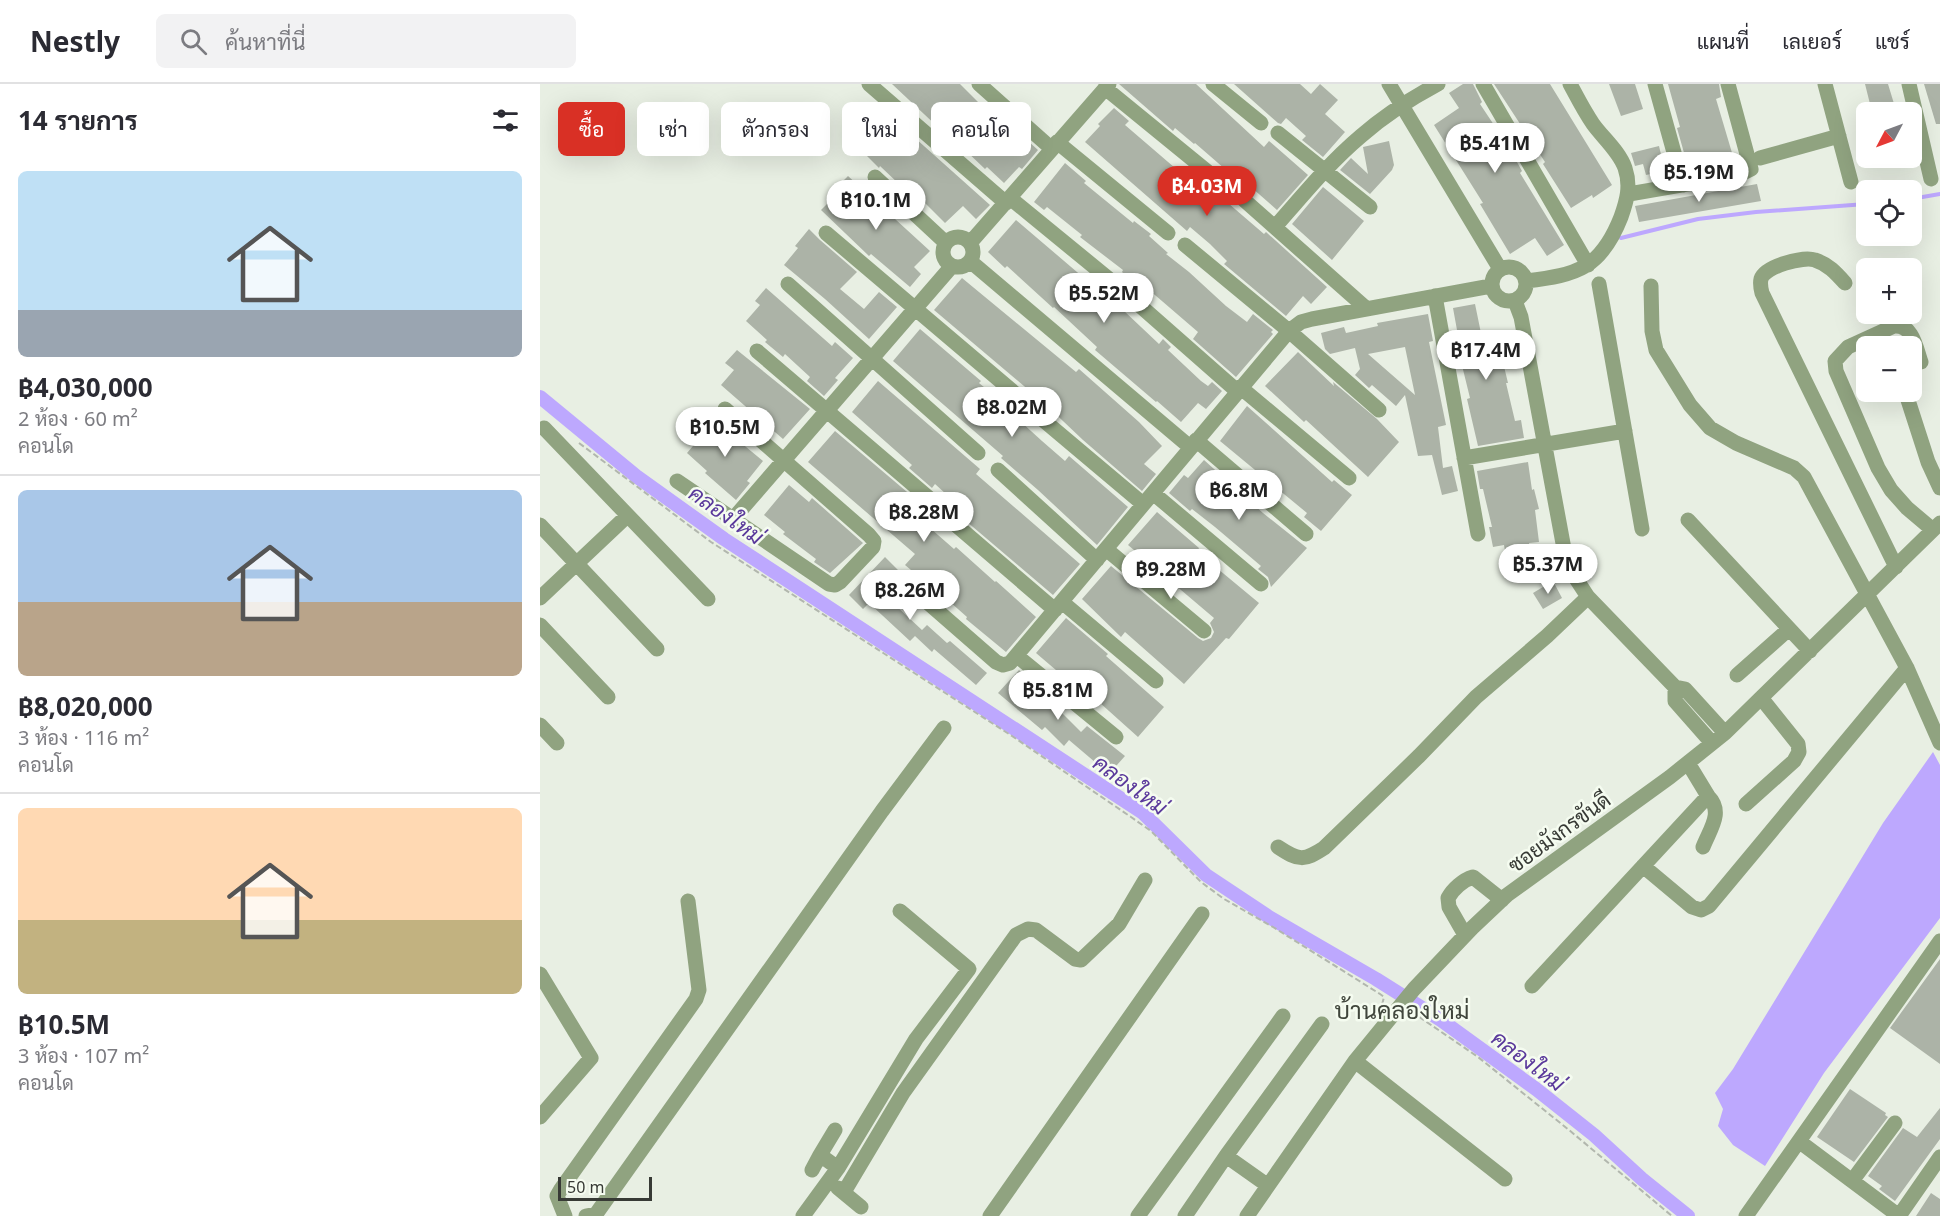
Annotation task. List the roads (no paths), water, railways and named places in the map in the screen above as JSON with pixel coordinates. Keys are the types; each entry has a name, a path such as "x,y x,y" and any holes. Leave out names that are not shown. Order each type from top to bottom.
{"street":[{"path":"869,84 1008,200 1120,288"},
{"path":"1213,84 1261,123"},
{"path":"1389,84 1500,269"},
{"path":"1275,227 1360,136 1401,105 1438,84"},
{"path":"1483,84 1588,265"},
{"path":"1526,281 1552,278 1596,260 1616,230 1629,194 1625,169 1620,157 1592,122 1570,84"},
{"path":"1655,84 1683,185"},
{"path":"1629,194 1740,175 1751,169 1736,84"},
{"path":"1825,84 1851,182"},
{"path":"1909,84 1931,179"},
{"path":"970,243 1107,86 1219,181"},
{"path":"988,87 1055,145 1168,233"},
{"path":"1278,133 1370,207"},
{"path":"1760,158 1839,136"},
{"path":"875,177 946,243"},
{"path":"1235,192 1367,309"},
{"path":"826,233 1024,401"},
{"path":"958,236 967,239 974,252 970,261 962,267 952,266 943,253 946,243 958,236"},
{"path":"1185,245 1378,410"},
{"path":"1845,283 1831,268 1808,258 1778,266 1765,272 1760,280 1762,293 1896,567"},
{"path":"970,261 1306,534"},
{"path":"733,519 952,266"},
{"path":"1516,268 1523,274 1526,289 1515,301 1507,302 1499,298 1491,286 1492,279 1500,269 1516,268"},
{"path":"788,285 978,453"},
{"path":"1599,285 1642,529"},
{"path":"902,580 996,662 1003,665 1010,663 1288,331 1301,322 1312,319 1491,286"},
{"path":"1651,286 1652,331 1656,350 1690,405 1710,428 1736,443 1794,468 1804,477 1934,718 1940,742"},
{"path":"1435,296 1478,534"},
{"path":"1515,301 1521,317 1567,565 1588,597 1675,687 1685,689 1725,733"},
{"path":"1137,303 1349,478"},
{"path":"1872,336 1901,325 1908,330 1910,336"},
{"path":"1856,343 1848,347 1836,361 1836,371 1878,468 1890,490 1907,508 1936,526"},
{"path":"757,351 930,499"},
{"path":"1908,402 1928,462 1940,488"},
{"path":"676,481 821,580 835,585 873,548 874,541 869,535 725,409"},
{"path":"1042,419 1261,584"},
{"path":"544,428 708,599"},
{"path":"1464,458 1625,431"},
{"path":"998,470 1102,554 1204,631"},
{"path":"540,598 627,516"},
{"path":"949,519 1156,681"},
{"path":"1688,520 1810,651"},
{"path":"540,525 657,649"},
{"name":"ซอยมังกรขันดี","path":"1247,1216 1355,1061 1399,1006 1465,934 1502,900 1543,868 1688,763 1725,733 1936,526"},
{"path":"1278,847 1299,859 1309,858 1324,848 1476,697 1588,597"},
{"path":"540,625 608,697"},
{"path":"1737,675 1789,629"},
{"path":"1017,656 1116,737"},
{"path":"1643,866 1692,906 1701,909 1709,906 1907,668"},
{"path":"1675,687 1675,701 1712,743"},
{"path":"1746,804 1794,761 1799,752 1798,744 1762,699"},
{"path":"540,725 557,743"},
{"path":"593,1215 944,728"},
{"path":"1688,763 1714,803 1717,813 1703,847"},
{"path":"1532,986 1708,796"},
{"path":"1465,934 1449,907 1448,898 1452,892 1467,879 1473,877 1502,900"},
{"path":"844,1192 903,1093 1016,935 1028,929 1036,930 1075,959 1081,960 1119,924 1145,880"},
{"path":"565,1216 557,1196 561,1189 696,999 699,990 688,901"},
{"path":"803,1216 833,1174 916,1039 969,969 900,911"},
{"path":"990,1216 1202,914"},
{"path":"1746,1216 1940,941"},
{"path":"540,974 591,1058 540,1116"},
{"path":"1138,1216 1283,1016"},
{"path":"1185,1216 1322,1024"},
{"path":"1355,1061 1505,1179"},
{"path":"1852,1181 1895,1123"},
{"path":"812,1170 834,1130"},
{"path":"1800,1142 1852,1181 1879,1210 1899,1216 1934,1179 1940,1157"},
{"path":"820,1155 844,1192 861,1207"},
{"path":"1226,1156 1268,1185"}],"waterway":[{"path":"1922,197 1940,194"},
{"path":"1621,238 1698,219 1856,205"},
{"name":"คลองใหม่","path":"540,397 636,476 724,539 1143,813 1206,875 1269,917 1441,1020 1536,1089 1594,1135 1642,1179 1688,1216"}],"district":[{"name":"บ้านคลองใหม่","path":"1402,1009"}]}
